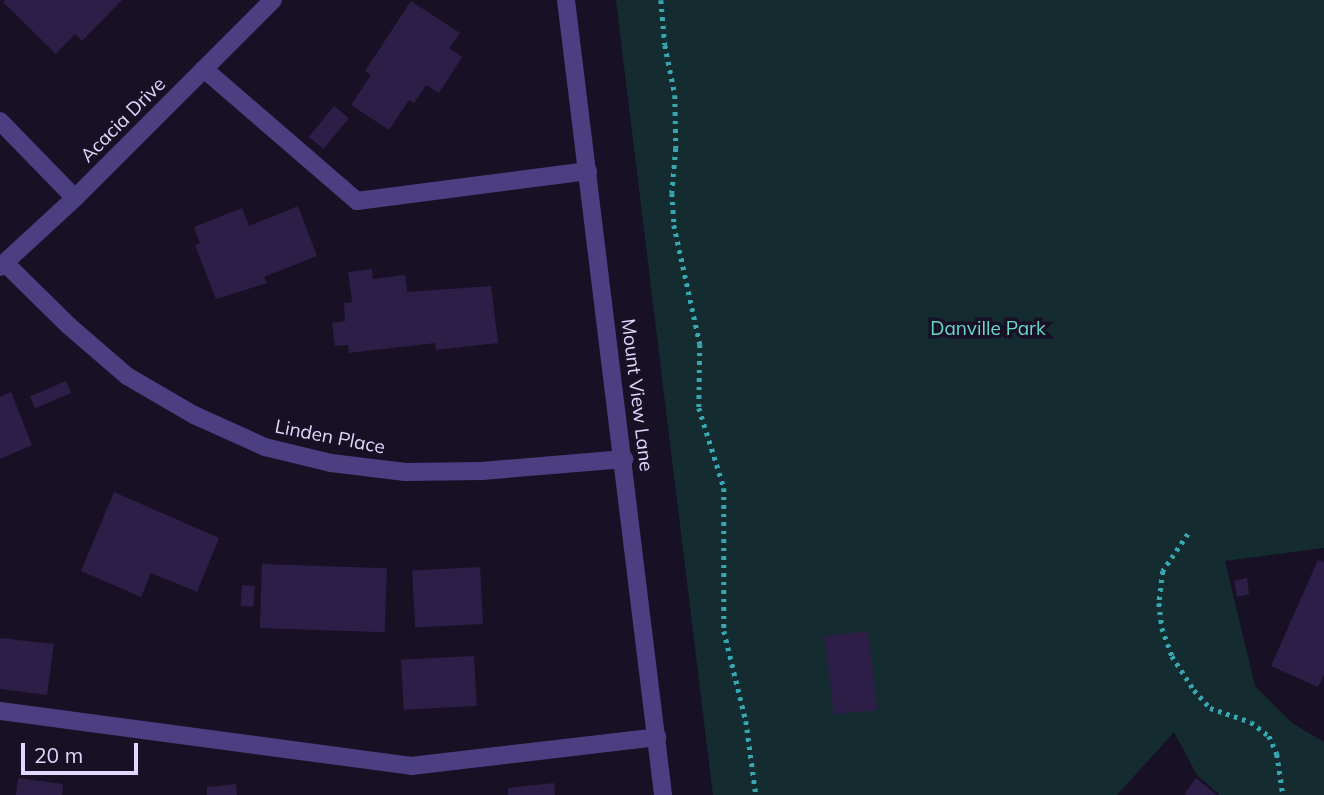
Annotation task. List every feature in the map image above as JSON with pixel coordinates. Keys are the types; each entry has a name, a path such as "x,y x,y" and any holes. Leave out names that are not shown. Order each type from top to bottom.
{"street":[{"name":"Acacia Drive","path":"3,265 75,198 273,0"},
{"name":"Mount View Lane","path":"566,0 663,795"},
{"path":"204,69 357,201 588,171"},
{"path":"0,121 75,198"},
{"name":"Linden Place","path":"3,265 127,376 194,415 265,447 331,463 405,472 482,471 624,459"},
{"path":"0,711 411,766 657,737"}],"path":[{"path":"662,0 664,46 675,95 676,148 671,193 674,225 700,344 699,408 724,488 724,631 746,721 756,795"},
{"path":"1188,534 1163,571 1159,603 1172,656 1194,690 1210,708 1251,722 1269,736 1277,754 1283,795"}],"green space":[{"name":"Danville Park","path":"616,0 1324,0 1324,548 1225,561 1255,686 1292,723 1324,742 1324,795 1220,795 1197,775 1174,732 1117,795 713,795"}],"building":[{"path":"122,0 82,41 75,34 56,54 3,2"},
{"path":"411,1 460,33 449,48 462,57 439,93 426,85 414,103 409,100 389,130 351,105 371,75 365,71"},
{"path":"334,106 349,118 324,149 309,137"},
{"path":"298,206 317,256 264,277 267,283 216,299 195,245 200,243 194,227 242,208 249,226"},
{"path":"372,269 373,279 405,275 407,292 491,286 498,343 436,350 435,343 349,353 348,345 335,346 332,323 345,321 344,303 352,302 348,272"},
{"path":"66,381 71,393 35,408 30,396"},
{"path":"11,392 32,445 0,459 0,397"},
{"path":"114,492 219,538 197,592 151,573 141,597 81,571"},
{"path":"1318,560 1324,562 1324,675 1318,687 1271,666"},
{"path":"262,564 387,568 385,632 260,628"},
{"path":"480,567 483,624 415,627 412,571"},
{"path":"1247,578 1249,594 1237,597 1234,581"},
{"path":"242,585 255,586 254,607 241,606"},
{"path":"868,631 878,709 834,715 824,636"},
{"path":"0,638 54,644 47,695 0,689"},
{"path":"474,656 477,706 404,710 401,660"},
{"path":"18,778 63,784 62,795 16,795"},
{"path":"1196,778 1217,795 1187,795 1185,793"},
{"path":"554,783 555,795 508,795 508,788"},
{"path":"236,784 237,795 207,795 207,787"}]}
